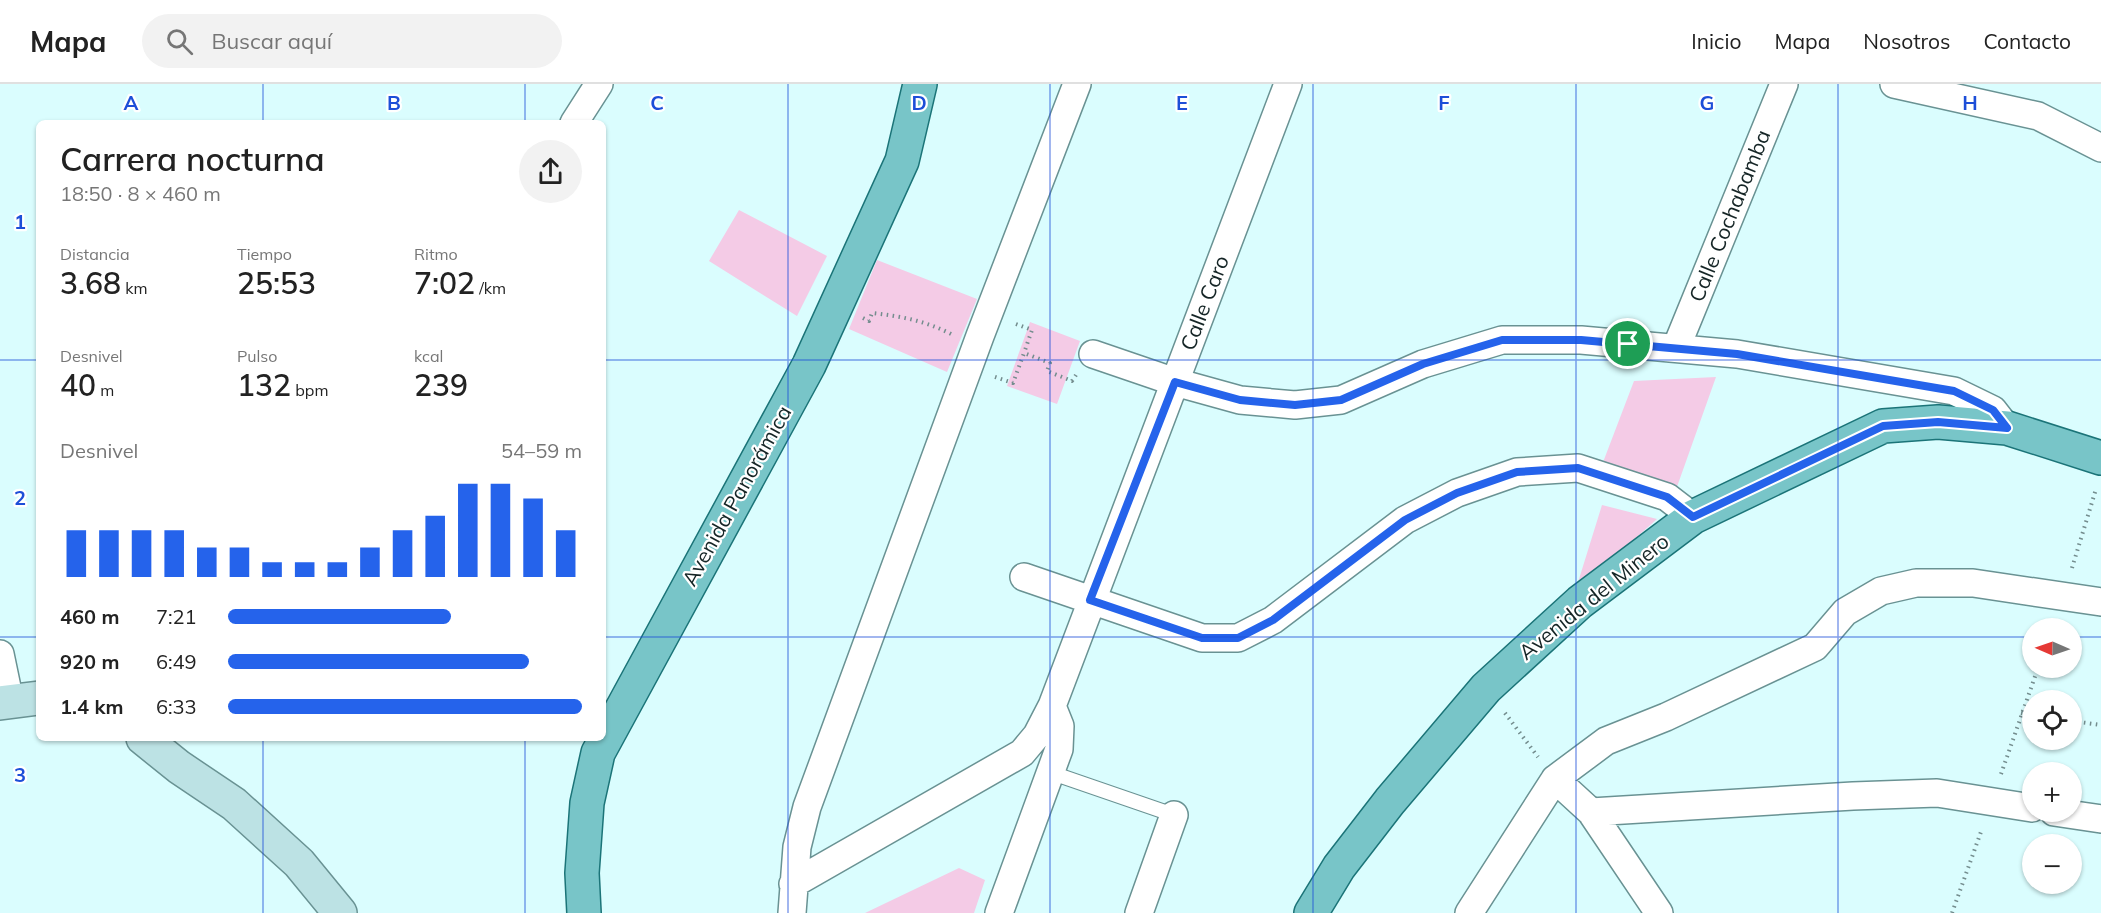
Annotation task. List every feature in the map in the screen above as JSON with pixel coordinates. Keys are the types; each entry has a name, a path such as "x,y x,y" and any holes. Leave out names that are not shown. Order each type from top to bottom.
{"main road":[{"name":"Avenida Panorámica","path":"606,738 809,364 902,161 920,84"},
{"name":"Avenida del Minero","path":"1311,913 1340,867 1390,801 1486,688 1581,602 1693,517 1883,426 1938,422 2007,428 2099,471"},
{"name":"Avenida Panorámica","path":"584,913 582,873 587,803 598,753 605,741"}],"street":[{"path":"576,120 598,84"},
{"path":"792,913 797,847 807,807 980,336 1077,84"},
{"name":"Calle Caro","path":"793,884 1022,753 1037,735 1052,706 1090,600 1288,84"},
{"name":"Calle Cochabamba","path":"1676,348 1784,84"},
{"path":"1894,84 2038,116 2101,148"},
{"path":"1093,354 1175,382 1240,400 1295,405 1341,400 1423,364 1502,340 1581,340 1737,354 1954,391 1993,410 2007,428"},
{"path":"1024,577 1202,638 1238,638 1273,620 1405,520 1457,493 1517,472 1578,468 1667,497 1693,517"},
{"path":"1469,913 1556,778 1606,741 1666,717 1815,647 1845,612 1881,591 1916,584 1973,584 2101,602"},
{"path":"0,654 16,701"},
{"path":"999,913 1059,749 1060,726 1052,706"},
{"path":"147,741 179,767 234,804 299,863 340,913"},
{"path":"1556,778 1591,812 1659,913"},
{"path":"1591,812 1937,793 2022,806"},
{"path":"1139,913 1174,814"},
{"path":"2082,816 2101,819"}],"lane":[{"path":"1052,773 1174,814"}],"path":[{"path":"869,321 872,313 901,316 933,324"},
{"path":"1013,383 1032,330"},
{"path":"1024,353 1050,363"},
{"path":"2063,597 2099,471"},
{"path":"1486,688 1556,778"},
{"path":"2082,723 2101,726"}],"shaded area":[{"path":"739,210 827,256 797,316 709,261"},
{"path":"877,260 977,299 947,372 849,329"},
{"path":"1030,322 1080,341 1057,404 1007,386"},
{"path":"1716,377 1673,498 1597,478 1634,381"},
{"path":"1602,505 1657,519 1575,592"},
{"path":"959,868 985,880 974,913 865,913"}],"route":[{"path":"1502,340 1581,340 1628,344 1737,354 1954,391 1993,410 2007,428 1938,422 1883,426 1693,517 1667,497 1578,468 1517,472 1457,493 1405,520 1273,620 1238,638 1202,638 1090,600 1175,382 1240,400 1295,405 1341,400 1423,364 1502,340"}]}
